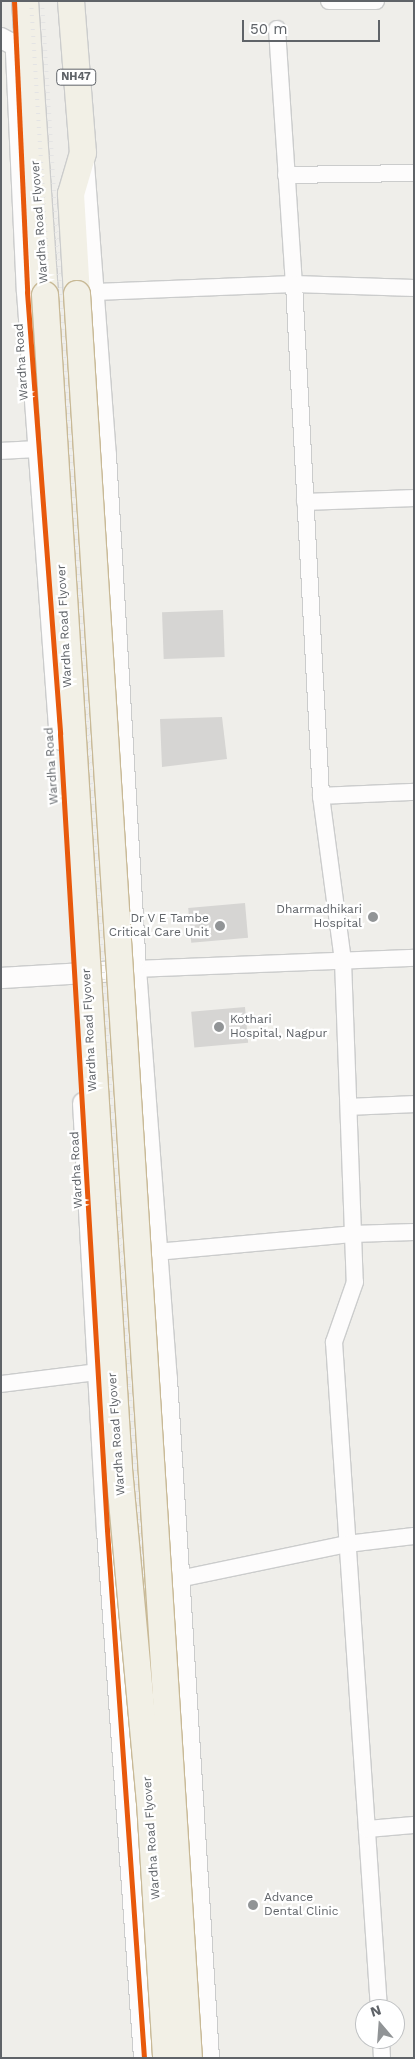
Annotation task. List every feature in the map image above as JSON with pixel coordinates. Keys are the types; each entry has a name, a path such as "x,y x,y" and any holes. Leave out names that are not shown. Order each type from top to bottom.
{"highway":[{"name":"Wardha Road Flyover","path":"25,1 118,1450 150,1802 166,2058"},
{"name":"NH47","path":"71,1 83,153"},
{"name":"Wardha Road Flyover","path":"83,153 70,194 189,2058"}],"street":[{"name":"Wardha Road","path":"14,1 9,42 75,974 106,1530 144,2058"},
{"path":"329,1 376,1"},
{"path":"277,29 294,284 321,796 342,961 355,1282 334,1342 378,1999"},
{"name":"NH47","path":"83,153 95,292 136,970 146,1078 156,1252 167,1379 210,2058"},
{"path":"286,175 414,173"},
{"path":"95,292 294,284 414,288"},
{"path":"1,451 39,449"},
{"path":"306,502 414,498"},
{"path":"321,796 414,792"},
{"path":"1,978 414,958"},
{"path":"349,1107 414,1104"},
{"path":"156,1252 352,1234 414,1232"},
{"path":"1,1384 98,1372"},
{"path":"179,1579 347,1544 414,1536"},
{"path":"367,1829 414,1825"}],"building":[{"path":"223,610 225,657 164,659 162,612"},
{"path":"222,717 227,759 162,767 160,719"},
{"path":"245,903 248,938 191,943 188,908"},
{"path":"245,1007 248,1043 194,1048 191,1012"}],"railway":[{"path":"31,1 118,1387 170,2058"},
{"path":"42,1 129,1386 183,2058"}],"cycle path":[{"path":"14,1 27,292 60,734 107,1530 144,2058"}],"place":[{"name":"Dharmadhikari Hospital","path":"373,917"},
{"name":"Dr V E Tambe Critical Care Unit","path":"220,926"},
{"name":"Kothari Hospital, Nagpur","path":"219,1027"},
{"name":"Advance Dental Clinic","path":"253,1905"}]}
